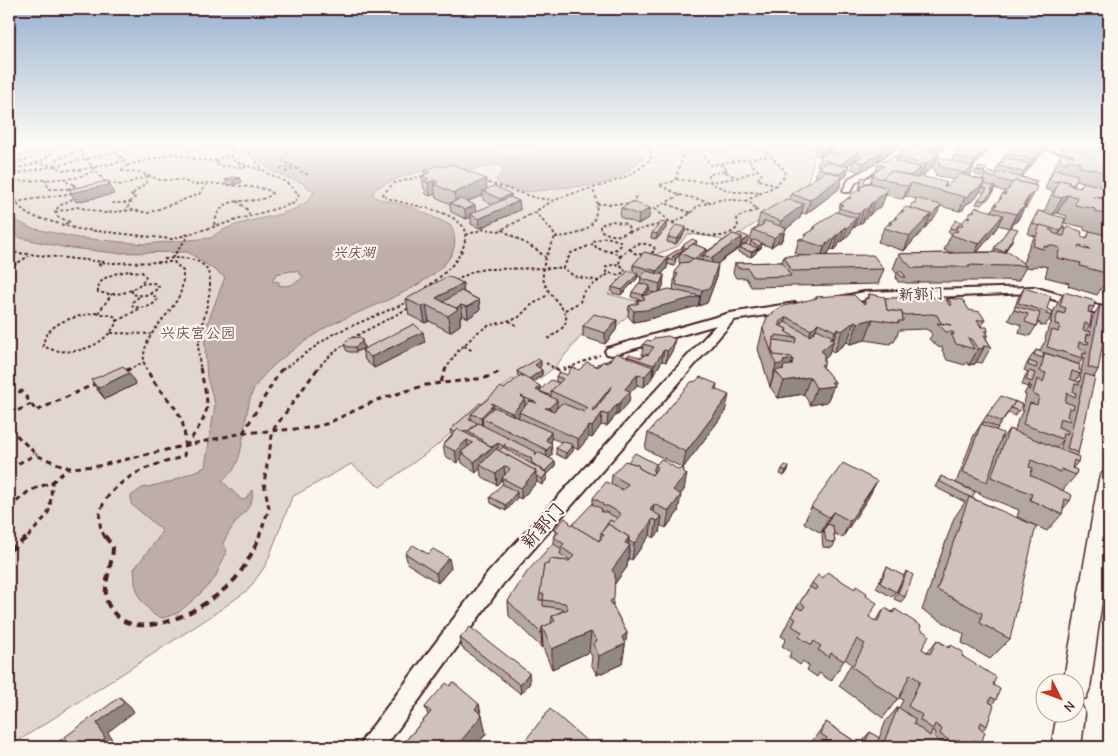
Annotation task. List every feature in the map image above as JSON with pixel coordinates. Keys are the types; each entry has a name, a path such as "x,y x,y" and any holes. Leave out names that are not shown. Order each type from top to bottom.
{"street":[{"path":"847,190 854,179"},
{"name":"新郭门","path":"825,303 864,296 1034,290 1109,313"},
{"path":"612,351 730,317 806,306"},
{"name":"新郭门","path":"371,747 495,579 730,317"},
{"path":"1078,674 1109,479"},
{"path":"1066,747 1070,724"}],"path":[{"path":"42,179 9,183 15,202 28,215 78,229 148,234 172,239 295,204 299,194 280,179"},
{"path":"45,179 49,189 68,189 76,185 67,182 70,180"},
{"path":"66,179 73,179"},
{"path":"103,179 105,182 114,184"},
{"path":"103,186 126,184 141,179"},
{"path":"112,202 129,202 136,197 131,195 147,179"},
{"path":"159,179 183,180 193,184 208,183 260,188 267,189 272,194 265,200 257,202 237,201 218,210 212,228"},
{"path":"406,179 385,189 382,195 409,202 461,223 466,235 462,251 448,272 424,290"},
{"path":"466,235 484,229 501,230 561,196 592,190 625,179"},
{"path":"674,179 659,185 680,195 711,202"},
{"path":"678,179 711,182 724,179"},
{"path":"758,179 776,186"},
{"path":"563,268 571,253 593,244 600,238 676,222 691,213 697,206 711,202 724,199 748,201 776,186 782,179"},
{"path":"482,181 536,198 553,200"},
{"path":"711,182 718,187 733,192 755,192 762,194"},
{"path":"55,212 77,207 106,213 133,210 148,213 199,194 208,183"},
{"path":"66,194 68,189"},
{"path":"555,238 573,236 593,224 597,194 592,190"},
{"path":"15,202 75,193 74,198 60,206 55,212"},
{"path":"632,204 637,194"},
{"path":"654,209 680,195"},
{"path":"237,201 246,208 250,216"},
{"path":"646,208 654,209 670,222 695,233 726,235 734,233 739,216 757,210 748,201"},
{"path":"124,211 131,203 129,202"},
{"path":"665,203 691,213"},
{"path":"597,204 632,204 639,206"},
{"path":"55,212 58,217 70,222 64,225"},
{"path":"535,212 553,232 555,238 544,257 543,278 549,294 565,310 568,317 565,325 548,340"},
{"path":"593,224 600,225 612,221 622,222 628,226 629,232"},
{"path":"600,225 600,230 620,241 621,245 617,249 609,251"},
{"path":"501,230 537,250 544,257"},
{"path":"172,258 189,235"},
{"path":"618,265 620,257 634,243 642,242 652,245 655,249 650,254 642,255 634,253 630,249"},
{"path":"593,244 596,248 618,254 620,257"},
{"path":"9,252 106,262 135,263 172,258 185,259 203,264 207,269 210,290 199,344 200,367 209,406 200,426 187,445 184,456 170,462 149,467 131,476 116,488 103,505 99,520 103,535 113,547 107,585 108,603 117,617 131,626 151,626 176,620 236,579 245,567 270,510 268,496 263,485 264,472 273,444 272,430 323,362 346,342 410,307"},
{"path":"9,268 30,255"},
{"path":"55,259 60,257"},
{"path":"159,260 174,262 178,265 183,271 184,285 180,295 151,334 144,353 144,362 146,372 176,407 186,432 187,445"},
{"path":"98,265 106,262"},
{"path":"9,263 16,263"},
{"path":"130,271 135,263"},
{"path":"565,310 580,302 583,292 608,274 618,275 625,272 624,267 618,265 606,267 605,270 608,274"},
{"path":"451,283 474,271 486,269 563,268"},
{"path":"563,268 564,272 599,281"},
{"path":"139,286 145,281 145,274 130,271 108,277 97,285 98,292 112,294 135,288 151,282 159,285 158,289 148,295"},
{"path":"135,288 132,290 132,294 143,296"},
{"path":"98,313 112,294"},
{"path":"441,382 446,368 470,338 485,327 519,317 530,305 549,294"},
{"path":"117,321 140,308 153,304 158,300 157,296 148,295 134,300 131,304 133,308 140,308"},
{"path":"243,433 280,371 333,334 417,296"},
{"path":"98,313 114,316 117,321 116,327 111,334 78,350 55,352 43,346 42,340 45,334 61,323 84,314 98,313"},
{"path":"509,321 518,326"},
{"path":"111,334 151,334"},
{"path":"464,346 473,351"},
{"path":"546,364 559,371 612,351"},
{"path":"117,374 144,362"},
{"path":"9,428 37,454 58,466 69,468 98,466 243,433 308,428 326,424 378,400 426,385 485,378 499,372"},
{"path":"9,396 22,391 36,411 99,382"},
{"path":"9,415 31,404"},
{"path":"9,468 37,454"},
{"path":"9,508 29,491 52,482 69,468"},
{"path":"9,551 35,530 44,520 49,511 49,499 53,491 52,482"}],"green space":[{"name":"兴庆宫公园","path":"9,179 808,179 805,191 727,242 713,237 688,234 678,246 639,261 608,294 641,302 615,328 593,322 554,368 528,387 512,379 435,447 380,487 351,464 292,497 266,565 248,590 210,617 9,747"}],"water":[{"name":"兴庆湖","path":"292,179 395,179 375,189 373,194 376,198 414,208 450,225 455,244 447,261 431,276 408,290 322,330 283,358 264,375 257,384 249,401 243,441 235,467 222,481 241,499 245,500 252,490 252,499 223,543 227,551 215,578 178,613 163,618 154,615 140,599 135,584 134,569 162,530 131,504 131,496 142,488 170,482 205,467 215,404 207,378 204,332 225,277 188,252 114,253 62,247 21,238 9,232 9,217 31,228 78,238 145,244 211,238 222,230 282,213 306,202 314,192 302,183","holes":["291,271 297,271 303,277 286,286 272,281 276,274"]},
{"name":"兴庆湖","path":"613,179 592,185 534,191 515,190 502,186 496,180"}],"building":[{"path":"428,179 485,179 454,193 434,184 438,182 434,180 428,183 424,181"},
{"path":"813,179 838,179 810,200 791,194"},
{"path":"861,179 865,179 865,184 860,186"},
{"path":"886,179 934,179 947,183 944,186 947,186 955,179 985,181 980,187 971,192 969,196 965,197 911,183 908,186"},
{"path":"999,179 1037,181 1034,185 1016,181 1012,183"},
{"path":"1076,179 1074,185 1059,180 1058,182 1049,180"},
{"path":"1059,180 1069,182 1068,184 1071,186 1080,188 1083,182 1103,187 1103,185 1109,186 1109,215 1095,212 1095,209 1075,205 1077,197 1068,195 1062,198 1053,196"},
{"path":"108,181 109,185 71,193 70,189"},
{"path":"1016,181 1037,186 1034,194 1031,194 1023,205 1025,206 1016,214 994,208 1003,194 1005,195 1006,193 1004,192"},
{"path":"870,183 888,188 884,192 886,193 880,195 874,203 872,202 867,209 864,209 859,214 839,208 843,205 840,204 851,198 848,198 857,190 861,190 859,189 865,184"},
{"path":"984,184 995,187 984,200 978,200 987,189 982,187"},
{"path":"494,186 511,194 500,199 483,191"},
{"path":"510,197 519,201 479,219 470,214"},
{"path":"916,198 941,205 929,218 931,214 910,208 912,203 915,203"},
{"path":"460,199 475,205 465,210 450,203"},
{"path":"786,199 804,204 781,221 760,214"},
{"path":"632,202 650,208 639,215 621,208"},
{"path":"906,207 931,214 910,236 884,228 888,224 890,225 892,223 889,222 897,218 895,217 904,211 902,210"},
{"path":"976,207 1003,215 979,244 951,235 954,231 957,232 958,230 956,230 959,226 963,225 961,224 967,217 971,216 968,216 971,212 975,211 973,211"},
{"path":"1038,211 1065,218 1061,231 1033,224"},
{"path":"836,212 856,218 847,228 845,227 829,243 825,244 827,245 824,247 799,239 804,238 807,235 805,235 816,228 814,227"},
{"path":"956,220 961,222 955,229 950,228"},
{"path":"765,221 786,228 783,233 781,232 774,238 753,230 764,224 762,223"},
{"path":"661,222 666,223 657,234 652,233"},
{"path":"676,225 686,227 677,239 668,237"},
{"path":"1040,225 1051,228 1049,230 1053,231 1053,233 1062,236 1064,236 1066,229 1063,229 1064,226 1082,232 1081,236 1087,238 1090,231 1109,236 1109,274 1080,266 1081,263 1057,258 1060,248 1049,245 1048,247 1044,246 1043,249 1033,246","holes":["1079,245 1089,248 1089,250 1078,247"]},
{"path":"1010,227 1018,229 1004,252 994,248"},
{"path":"739,233 749,237 742,242 742,237 736,235"},
{"path":"733,234 742,237 712,258 703,255"},
{"path":"692,239 697,241 687,248 682,246"},
{"path":"754,240 762,243 759,246 750,242"},
{"path":"693,244 707,249 694,259 680,253"},
{"path":"745,244 758,248 752,252 740,248"},
{"path":"681,248 684,249 672,257 676,259 674,261 666,257"},
{"path":"644,252 668,258 657,271 633,265"},
{"path":"1010,252 1026,266 968,265 970,267 912,268 899,254"},
{"path":"873,255 884,269 792,271 784,256"},
{"path":"692,259 718,264 710,288 702,290 676,285 677,281 675,280 678,274 675,273 680,263 689,262"},
{"path":"782,262 791,276 753,277 748,268 738,268 735,263"},
{"path":"628,271 638,274 622,290 612,287"},
{"path":"646,271 664,275 660,284 640,278"},
{"path":"901,271 906,277 901,277 898,272"},
{"path":"448,276 463,283 436,298 458,309 448,316 426,305 422,307 406,299"},
{"path":"639,283 650,286 643,295 632,292"},
{"path":"1024,288 1051,296 1047,309 1053,311 1052,316 1046,314 1047,312 1018,303"},
{"path":"669,289 700,296 646,310 634,311 629,306 645,299 642,296"},
{"path":"461,291 479,300 467,307 461,305 456,308 443,302"},
{"path":"1064,292 1095,301 1094,307 1089,306 1088,312 1092,313 1090,325 1085,323 1083,330 1091,332 1090,335 1087,334 1086,341 1089,342 1088,344 1079,342 1078,348 1086,351 1086,354 1083,353 1082,358 1047,347 1052,330 1058,332 1060,325 1055,324 1058,312 1064,314 1066,308 1060,306"},
{"path":"869,294 885,297 887,310 902,312 903,321 898,321 899,323 873,319 858,323 855,321 842,331 838,329 835,331 818,323 811,330 787,317 779,322 781,323 779,325 797,338 776,335 776,337 773,337 772,350 774,355 791,357 793,359 776,365 763,328 767,317 784,306 816,297 854,295 865,304 865,298 869,299"},
{"path":"945,297 949,305 952,305 948,298 963,300 969,310 980,312 985,320 977,320 981,327 987,327 988,331 985,331 988,335 984,335 991,347 983,346 984,348 978,349 971,339 968,338 974,349 956,344 951,334 954,335 953,332 946,332 937,323 951,325 941,323 937,315 902,315 902,312 887,310 885,298"},
{"path":"1100,305 1109,309 1098,370 1088,367"},
{"path":"1015,306 1040,313 1036,326 1025,322 1028,314 1014,310"},
{"path":"594,314 617,320 605,333 583,326"},
{"path":"785,322 810,336 817,329 833,337 830,339 834,340 821,351 824,353 824,364 821,365 835,382 831,382 834,386 816,388 810,377 784,381 775,371 784,369 784,366 792,365 793,359 791,357 774,355 772,350 775,340 795,343 797,338 786,332 787,329 781,326"},
{"path":"414,324 423,332 371,357 362,350"},
{"path":"668,336 675,339 670,348 667,351 664,350 654,365 627,356 629,354 642,358 645,354 648,355 654,347 643,344 647,340 651,341 654,338"},
{"path":"360,337 362,342 355,347 348,347 344,344 350,338"},
{"path":"1036,350 1045,353 1042,358 1034,355"},
{"path":"616,353 653,367 645,376 638,374 625,389 630,391 619,404 608,415 602,413 592,427 589,426 578,439 519,412 530,401 537,403 521,396 525,399 512,413 491,403 493,405 481,417 471,414 501,387 504,389 521,375 540,386 536,390 557,400 549,408 545,408 554,411 562,403 584,412 588,408 551,391 563,379 556,376 560,372 567,375 572,367 579,370 587,362 598,367 603,361 607,363","holes":["612,386 594,411 592,410"]},
{"path":"1045,353 1080,365 1079,370 1082,371 1081,374 1072,371 1070,379 1079,382 1079,385 1075,384 1073,392 1076,393 1075,397 1067,393 1065,402 1074,405 1073,409 1069,408 1067,416 1070,418 1070,421 1060,418 1058,427 1068,431 1067,435 1063,433 1062,439 1023,424 1030,403 1037,405 1039,397 1033,394 1037,379 1043,382 1046,373 1040,371"},
{"path":"538,359 541,361 535,365 542,370 529,379 517,371"},
{"path":"1029,361 1037,364 1036,368 1028,365"},
{"path":"123,366 129,373 98,388 91,380"},
{"path":"1029,371 1035,373 1032,382 1026,380"},
{"path":"1085,374 1095,377 1078,453 1067,448"},
{"path":"700,377 717,384 714,389 729,395 686,452 648,433 691,382 696,381"},
{"path":"551,380 559,383 551,391 551,396 540,390"},
{"path":"1001,396 1015,402 1001,422 987,415"},
{"path":"1014,401 1023,405 1019,411 1011,408"},
{"path":"480,403 482,404 471,414 471,419 468,418 477,423 467,432 458,429 455,432 450,430"},
{"path":"494,407 551,432 546,440 552,444 547,450 482,418"},
{"path":"984,422 998,428 996,430 982,425"},
{"path":"478,423 536,452 535,455 538,452 555,461 545,471 532,463 531,458 504,446 506,444 503,446 498,443 492,447 468,432"},
{"path":"981,424 1003,433 987,482 963,472"},
{"path":"458,429 492,447 474,462 461,452 473,443 467,440 455,451 443,445"},
{"path":"1009,429 1079,457 1078,462 1074,460 1072,468 1077,470 1076,475 1061,469 1060,472 1031,460 1029,467 1033,468 1030,475 1072,495 1070,501 1065,499 1062,514 1030,500 1032,494 991,477"},
{"path":"562,441 573,445 566,453 556,448"},
{"path":"503,447 547,473 542,479 536,476 536,471 499,451"},
{"path":"496,449 536,471 521,488 502,478 510,469 508,467 504,466 496,474 480,465"},
{"path":"635,453 656,464 652,475 639,468 638,465 628,462"},
{"path":"661,459 679,470 681,468 684,469 682,471 687,474 673,490 681,495 669,511 654,504 650,510 662,517 657,521 653,519 634,544 629,541 629,537 608,524 605,527 610,520 614,522 621,514 608,506 603,506 602,503 593,498 606,482 623,490 628,484 612,475 625,461 638,465 639,468 652,475 658,467 655,466"},
{"path":"843,463 877,481 850,521 833,512 829,517 811,507"},
{"path":"785,465 789,467 786,471 782,469"},
{"path":"941,476 975,492 972,498 939,481"},
{"path":"502,484 517,492 506,505 490,497"},
{"path":"969,497 1036,526 1010,639 980,623 982,613 937,590"},
{"path":"592,504 602,509 601,512 606,512 617,518 614,522 610,520 601,533 599,541 572,525"},
{"path":"565,518 569,523 599,541 604,535 601,533 608,524 629,537 625,543 630,545 612,570 615,574 614,599 610,601 627,633 622,637 625,644 599,656 593,644 597,641 591,632 552,649 542,627 555,621 552,616 568,609 565,603 543,600 544,594 539,594 544,564 548,564 550,559 569,561 574,556 561,547 564,544 554,537 559,532 555,529"},
{"path":"828,524 833,526 835,543 826,541 824,529"},
{"path":"553,543 561,549 560,554 570,560 550,559 548,564 544,564 539,600 543,600 543,606 564,610 552,616 552,623 542,627 541,633 508,601 527,572"},
{"path":"413,545 428,554 433,549 449,558 436,573 405,553"},
{"path":"887,567 904,576 896,592 880,583"},
{"path":"907,571 913,575 905,597 898,593"},
{"path":"827,572 855,589 856,586 877,603 869,617 877,622 885,608 893,613 895,609 921,626 920,629 929,635 922,649 930,654 937,640 949,648 951,645 963,652 962,656 996,677 993,685 1000,689 996,700 991,697 989,702 994,705 987,726 981,722 979,728 985,732 981,744 975,740 972,747 969,747 958,739 956,745 940,734 942,729 935,724 933,729 920,720 922,715 908,706 920,681 910,674 899,699 852,667 865,644 857,639 844,661 831,653 829,657 818,650 821,646 814,641 812,645 799,637 802,632 792,626 796,619 791,616 797,607 802,610 805,606 800,602 810,587 815,590 818,587 812,583 818,575 823,578"},
{"path":"470,627 529,673 520,685 460,638"},
{"path":"453,682 479,704 475,709 482,715 461,741 468,747 400,747 431,712 425,707 446,683 450,686"},
{"path":"120,697 124,703 97,723 105,738 94,747 51,747"},
{"path":"898,707 915,719 914,724 930,736 932,730 936,733 935,738 947,747 882,747"},
{"path":"550,709 590,744 588,747 520,747"},
{"path":"826,722 863,747 824,747 827,738 821,734"},
{"path":"870,732 879,738 875,747 863,747"}]}
